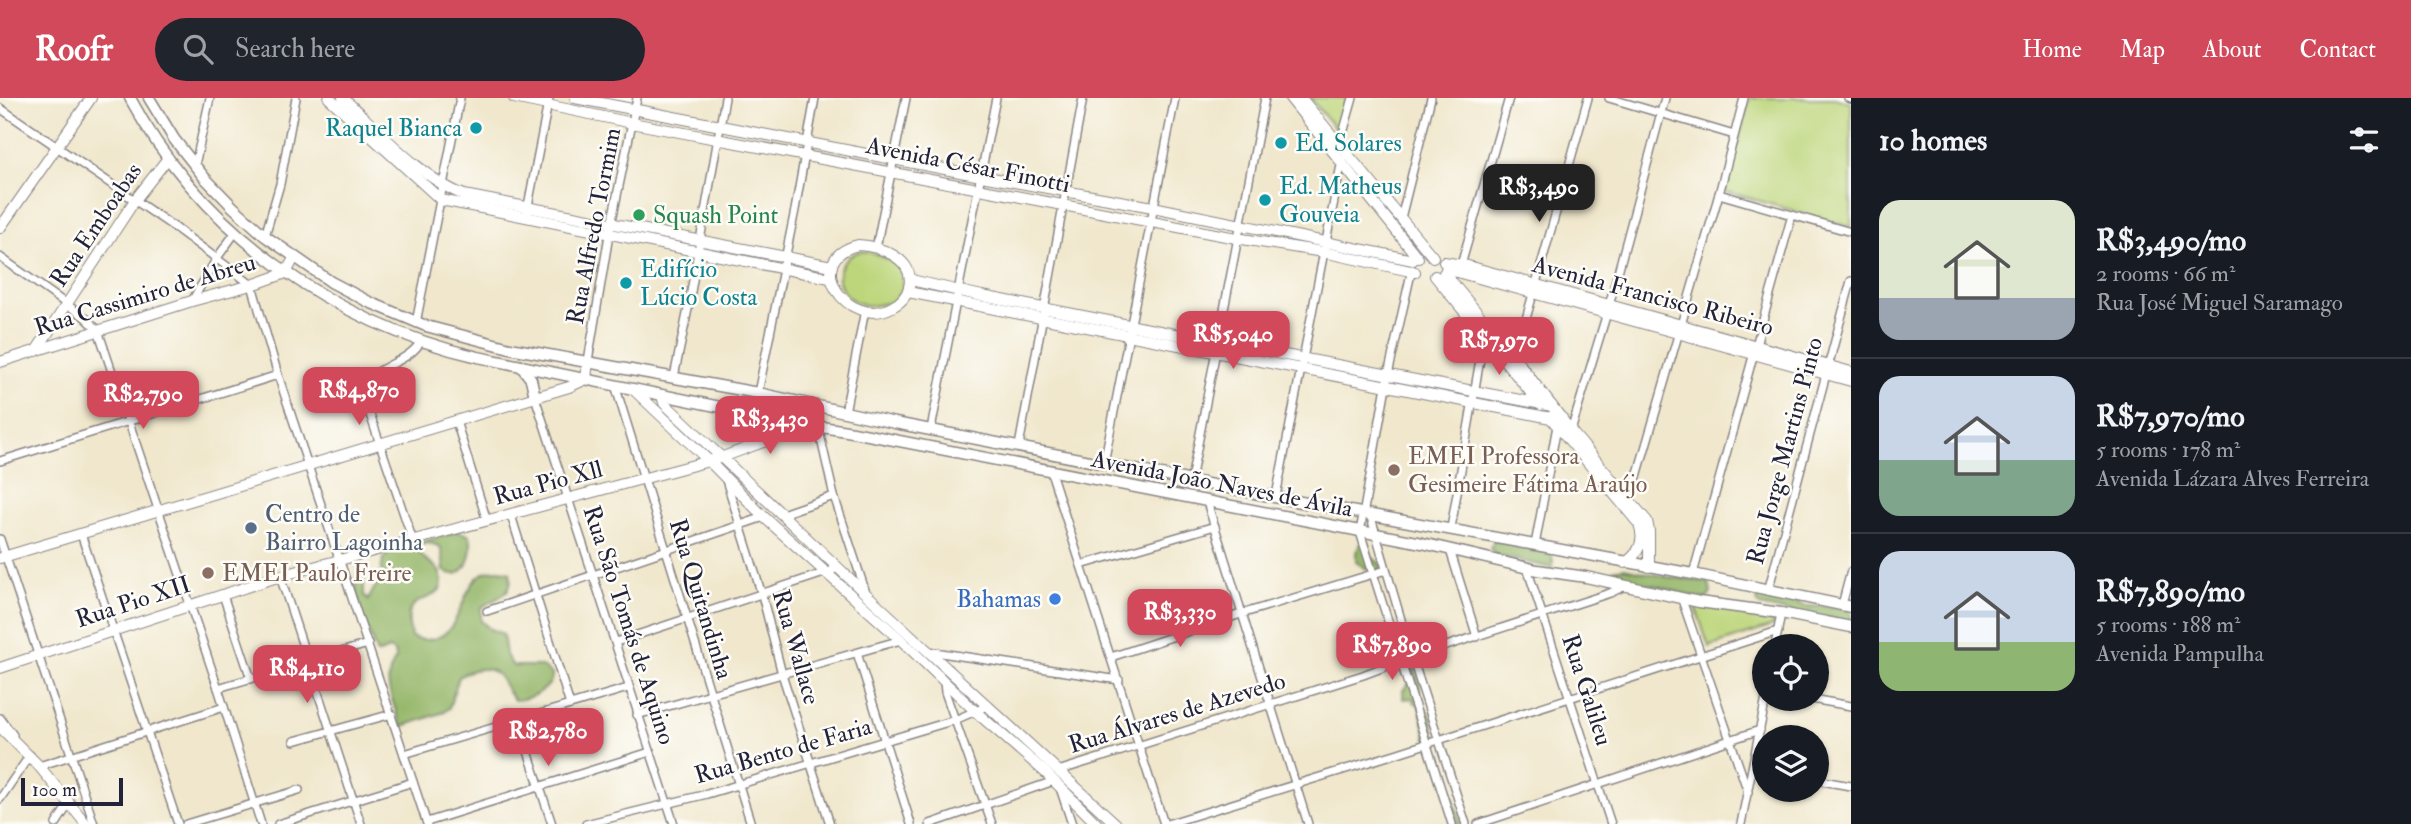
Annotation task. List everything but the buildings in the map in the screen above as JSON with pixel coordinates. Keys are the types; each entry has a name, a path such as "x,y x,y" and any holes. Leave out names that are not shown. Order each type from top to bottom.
{"main road":[{"path":"0,228 91,98"},
{"name":"Avenida João Naves de Ávila","path":"130,98 168,158 235,233 286,273 349,311 384,328 453,352 803,424 1376,535 1699,602 1781,613 1851,627"},
{"name":"Avenida João Naves de Ávila","path":"149,98 174,139 195,165 233,207 265,236 331,282 416,323 483,342 758,393 1191,480 1693,574 1846,606"},
{"path":"329,98 441,200 609,235 699,247 784,263 832,266"},
{"path":"343,98 411,159 444,184 464,195 613,224 699,247"},
{"name":"Avenida César Finotti","path":"514,98 548,101 632,124 978,190 1236,238 1414,266"},
{"name":"Avenida César Finotti","path":"575,98 1326,241 1414,266"},
{"path":"1290,98 1302,104 1340,144 1433,257 1484,336 1541,405 1648,525 1649,567"},
{"path":"1302,104 1414,266 1442,270 1552,406 1557,421"},
{"name":"Rua Emboabas","path":"36,351 135,200 168,158"},
{"path":"848,248 876,248 901,260 911,280 908,292 892,307 881,311 865,310 842,300 830,278 832,266 848,248"},
{"path":"1414,266 1433,257"},
{"name":"Rua Cassimiro de Abreu","path":"0,362 286,273 294,258"},
{"path":"784,263 830,278"},
{"name":"Avenida Francisco Ribeiro","path":"1442,270 1461,265 1535,289 1827,370 1851,381"},
{"name":"Avenida Francisco Ribeiro","path":"1442,270 1535,289"},
{"path":"911,280 957,296"},
{"path":"908,292 957,296 1302,363 1475,398 1557,421 1571,431 1628,505 1639,524 1642,536 1635,555 1625,563"},
{"path":"3,557 535,397 586,379 588,361"},
{"path":"522,366 531,379 535,397"},
{"name":"Avenida Francisco Ribeiro","path":"1827,370 1851,372"},
{"path":"634,390 824,572 901,640 987,706 1097,824"},
{"path":"662,395 664,403 927,651 976,712 1116,824"},
{"path":"1475,398 1552,406"},
{"path":"803,424 804,404"},
{"name":"Rua Pio Xll","path":"279,576 709,461 790,432 803,424"},
{"name":"Rua Pio XII","path":"0,668 279,576"},
{"path":"0,727 39,766 86,824"}],"street":[{"path":"195,165 210,98"},
{"path":"265,236 279,184 296,98"},
{"path":"416,323 460,98"},
{"name":"Rua Alfredo Tormim","path":"588,361 609,235 637,98"},
{"path":"674,377 725,98"},
{"path":"758,393 806,156 815,98"},
{"path":"876,248 906,98"},
{"path":"931,429 996,98"},
{"path":"1019,446 1083,98"},
{"path":"1104,463 1175,98"},
{"path":"1191,480 1238,225 1265,98"},
{"path":"1340,144 1353,98"},
{"path":"1401,218 1432,98"},
{"path":"1461,265 1509,98"},
{"path":"1515,358 1588,98"},
{"path":"1609,98 1734,135"},
{"path":"1571,431 1608,309 1665,98"},
{"path":"1628,505 1719,194 1744,98"},
{"path":"525,218 548,101"},
{"path":"0,108 135,200 252,285 278,375 427,823 650,752"},
{"path":"1276,496 1342,160"},
{"path":"1719,194 1851,232"},
{"path":"1693,574 1792,215"},
{"path":"192,301 235,233"},
{"path":"0,257 86,318 98,330 261,824"},
{"path":"1414,266 1387,381 1367,513 1360,532 1371,574 1452,824"},
{"name":"Rua Jorge Martins Pinto","path":"1768,590 1851,281"},
{"path":"845,412 865,310"},
{"path":"1451,528 1484,336"},
{"path":"413,541 363,398 363,386 368,378 410,355 421,341"},
{"path":"0,461 278,375"},
{"name":"Rua Quitandinha","path":"615,385 751,824"},
{"name":"Rua São Tomás de Aquino","path":"535,397 674,824"},
{"path":"456,421 486,521"},
{"path":"1535,545 1557,421"},
{"path":"818,426 834,496 867,596"},
{"path":"1051,472 1165,824 1778,631"},
{"name":"Rua Wallace","path":"725,480 762,595 782,674 830,824"},
{"path":"782,514 834,496"},
{"path":"1207,502 1308,824"},
{"path":"1367,513 1466,824"},
{"path":"511,515 570,705"},
{"path":"487,611 764,517"},
{"path":"1082,565 1215,526"},
{"path":"81,534 178,824"},
{"path":"0,539 3,557 94,824"},
{"path":"1450,550 1477,637"},
{"name":"Rua Galileu","path":"1526,567 1611,824"},
{"path":"616,642 839,568"},
{"path":"1111,657 1386,570"},
{"path":"1846,606 1851,571"},
{"path":"279,576 361,824"},
{"name":"Rua Álvares de Azevedo","path":"930,824 1057,779 1140,745 1350,679 1626,586"},
{"path":"223,595 251,679"},
{"path":"1681,597 1748,792"},
{"path":"1777,634 1781,613"},
{"path":"637,715 901,640"},
{"path":"218,688 368,643"},
{"path":"927,651 1119,680"},
{"path":"857,653 911,824"},
{"path":"948,678 945,692 992,824"},
{"path":"404,754 628,688"},
{"path":"1414,703 1427,699"},
{"path":"1829,702 1851,706"},
{"name":"Rua Bento de Faria","path":"586,824 612,820 810,763 955,720 987,706"},
{"path":"39,766 224,707"},
{"path":"294,741 392,714"},
{"path":"0,718 30,756 0,799"},
{"path":"518,721 552,824"},
{"path":"1478,824 1752,733"},
{"path":"1741,824 1752,769"},
{"path":"1057,779 1072,824"},
{"path":"278,824 413,782"},
{"path":"1829,782 1851,786"},
{"path":"186,824 299,790"},
{"path":"56,824 70,803"}],"green space":[{"path":"1310,98 1346,98 1337,131"},
{"path":"1750,98 1835,98 1851,103 1851,227 1725,191"},
{"path":"860,251 882,256 900,268 903,287 893,301 869,305 857,302 841,288 841,268 847,259"},
{"path":"458,531 470,536 471,550 467,564 458,573 444,571 439,546 427,543 418,548 440,572 442,584 440,590 419,601 410,610 408,620 411,637 427,640 445,633 480,575 492,570 510,572 510,586 503,595 481,608 481,621 490,629 503,634 506,655 513,666 540,666 552,674 551,680 539,693 514,700 494,672 473,670 459,677 449,708 444,712 401,727 389,685 391,668 396,659 394,652 389,649 377,654 358,605 358,567 364,569 364,595 368,600 380,578 383,560 387,555"},
{"path":"1495,540 1550,552 1552,568 1495,555 1490,548"},
{"path":"1362,542 1369,544 1370,556 1382,565 1376,572 1356,562 1356,552"},
{"path":"1624,568 1709,582 1711,593 1706,600 1657,586 1612,580 1613,570"},
{"path":"1763,593 1806,606 1835,607 1851,611 1851,625 1759,606 1757,600"},
{"path":"1694,602 1774,618 1773,626 1709,647"},
{"path":"1414,669 1420,683 1420,702 1431,715 1438,753 1462,824 1456,824 1445,781 1428,742 1419,705 1414,702 1414,698 1403,699 1403,690 1409,683 1409,671"}],"place":[{"name":"Raquel Bianca","path":"476,128"},
{"name":"Ed. Solares","path":"1281,143"},
{"name":"Ed. Matheus Gouveia","path":"1265,200"},
{"name":"Squash Point","path":"639,215"},
{"name":"Edifício Lúcio Costa","path":"626,283"},
{"name":"EMEI Professora Gesimeire Fátima Araújo","path":"1394,470"},
{"name":"Centro de Bairro Lagoinha","path":"251,528"},
{"name":"EMEI Paulo Freire","path":"208,573"},
{"name":"Bahamas","path":"1055,599"}]}
